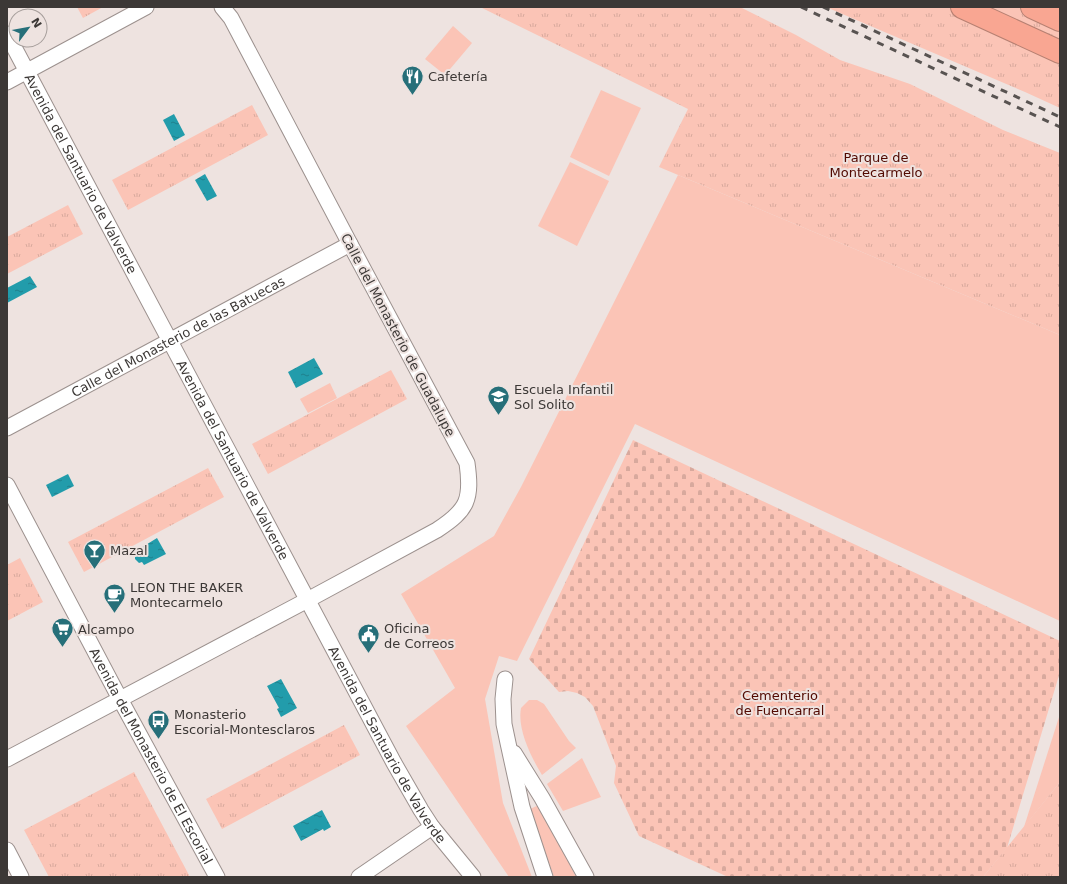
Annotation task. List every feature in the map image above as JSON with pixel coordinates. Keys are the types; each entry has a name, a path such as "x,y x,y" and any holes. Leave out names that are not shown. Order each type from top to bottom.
{"highway":[{"path":"962,7 1060,52"},
{"path":"1032,7 1060,20"}],"street":[{"path":"7,82 146,7"},
{"name":"Calle del Monasterio de Guadalupe","path":"7,759 438,530 451,521 462,510 469,488 467,463 231,18 222,7"},
{"name":"Avenida del Santuario de Valverde","path":"7,34 394,763 432,827 473,877"},
{"name":"Calle del Monasterio de las Batuecas","path":"7,428 350,244"},
{"name":"Avenida del Monasterio de El Escorial","path":"7,485 120,699 217,877"},
{"path":"505,679 503,699 504,724 522,807 545,877"},
{"path":"508,743 542,798 586,877"},
{"path":"359,877 432,827"},
{"path":"7,850 21,877"}],"green space":[{"path":"77,7 103,7 83,18"},
{"name":"Parque de Montecarmelo","path":"480,7 740,7 796,35 840,60 910,84 1003,130 1060,153 1060,335 659,167 688,109"},
{"path":"826,7 1060,7 1060,108 1025,92"},
{"path":"453,26 472,43 445,75 425,59"},
{"path":"601,90 641,108 609,176 570,157"},
{"path":"252,105 268,135 128,210 112,180"},
{"path":"570,162 609,181 577,246 538,226"},
{"path":"678,175 1060,335 1060,621 635,424 517,661 499,656 485,699 503,803 532,877 509,877 406,726 455,688 401,594 494,536 521,487"},
{"path":"68,205 83,234 7,274 7,237"},
{"path":"391,370 407,399 268,474 252,444"},
{"path":"330,383 337,398 308,413 300,399"},
{"name":"Cementerio de Fuencarral","path":"633,440 1060,641 1060,672 1007,848 983,877 728,877 639,836 614,783 616,766 593,706 585,697 577,693 568,691 559,692 529,659"},
{"path":"208,468 224,497 84,572 68,542"},
{"path":"20,558 43,602 7,621 7,565"},
{"path":"529,700 537,700 544,704 569,741 576,748 542,775 529,751 521,725 521,708"},
{"path":"1060,714 1060,782 1024,827"},
{"path":"344,725 360,755 222,829 206,799"},
{"path":"582,758 601,797 563,811 547,784"},
{"path":"134,772 190,877 49,877 24,830"},
{"path":"1060,782 1060,877 983,877"},
{"path":"539,805 576,877 554,877 530,809"}],"water":[{"path":"174,114 185,135 174,141 163,120"},
{"path":"205,174 217,196 207,201 195,180"},
{"path":"30,276 37,287 7,303 7,288"},
{"path":"314,358 323,374 296,388 288,372"},
{"path":"68,474 74,486 52,497 46,485"},
{"path":"157,538 166,554 144,565 142,562 139,563 135,559 135,555 137,553 136,551"},
{"path":"281,679 297,708 281,717 277,709 279,708 267,686"},
{"path":"322,810 331,827 324,831 323,829 301,841 293,826"}],"railway":[{"path":"801,7 1060,127"},
{"path":"823,7 1060,117"}],"place":[{"name":"Cafetería","path":"412,96"},
{"name":"Escuela Infantil Sol Solito","path":"498,416"},
{"name":"Mazal","path":"95,570"},
{"name":"LEON THE BAKER Montecarmelo","path":"115,614"},
{"name":"Alcampo","path":"63,648"},
{"name":"Oficina de Correos","path":"368,654"},
{"name":"Monasterio Escorial-Montesclaros","path":"159,740"}]}
